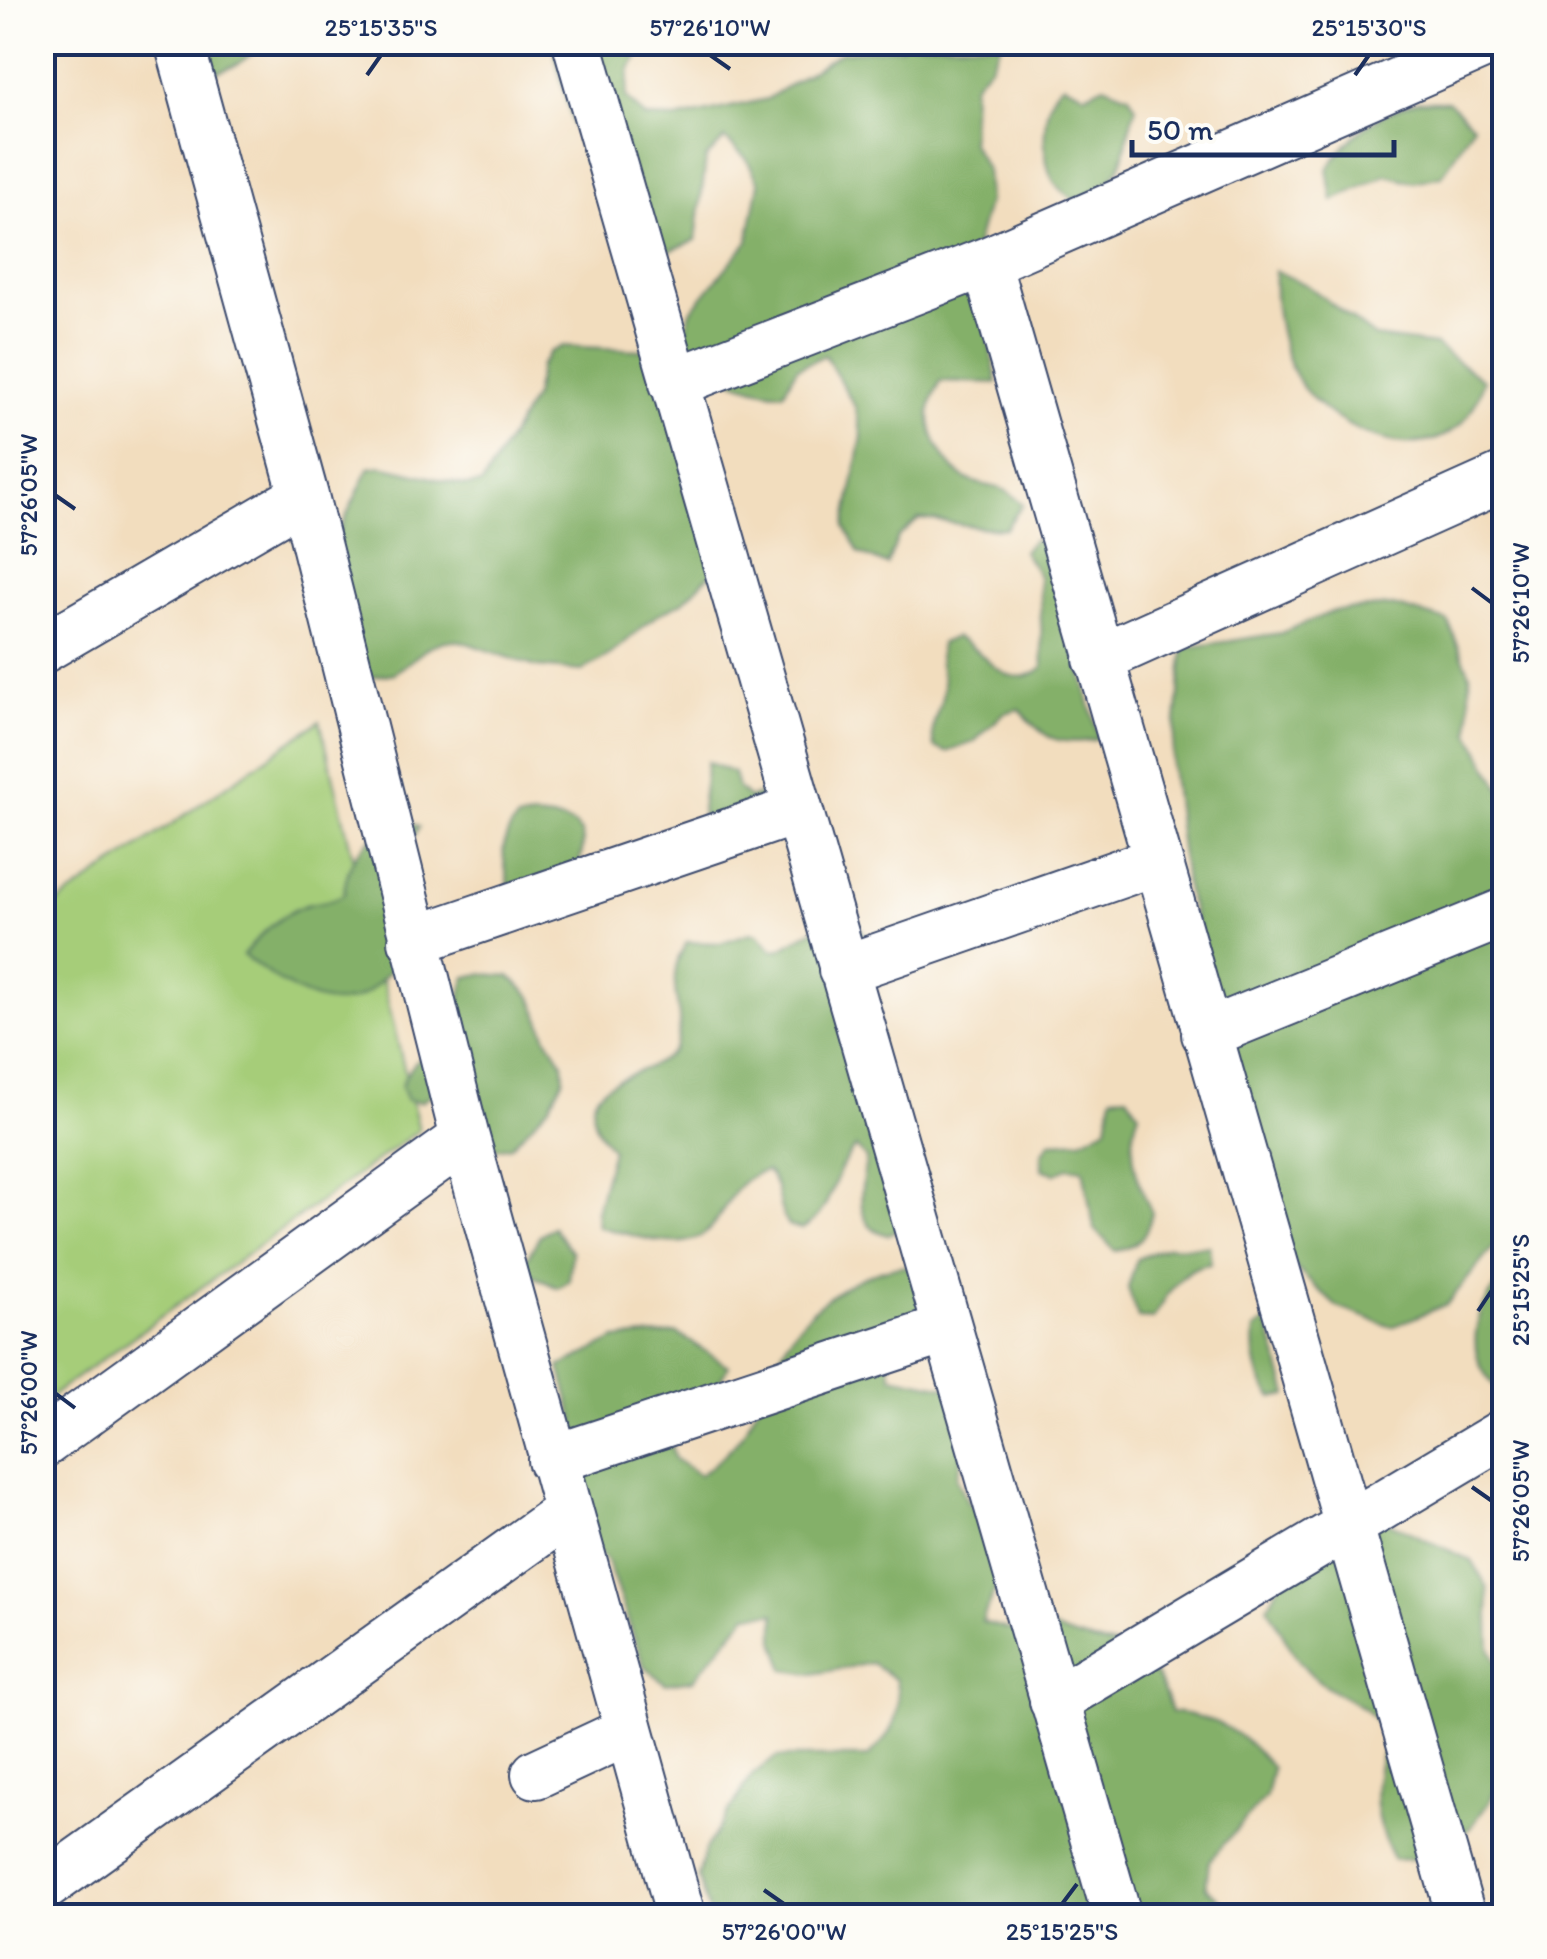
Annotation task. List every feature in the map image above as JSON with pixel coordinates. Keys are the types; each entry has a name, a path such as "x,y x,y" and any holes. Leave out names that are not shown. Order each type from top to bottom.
{"street":[{"path":"179,42 304,496 413,941 566,1513 680,1916"},
{"path":"576,42 1116,1916"},
{"path":"674,383 986,262 1490,42"},
{"path":"986,262 1460,1916"},
{"path":"1098,659 1504,477"},
{"path":"42,649 304,496"},
{"path":"413,941 797,810"},
{"path":"844,970 1156,861"},
{"path":"1206,1034 1504,913"},
{"path":"42,1444 466,1138"},
{"path":"552,1460 947,1329"},
{"path":"1054,1702 1504,1434"},
{"path":"42,1888 566,1513"},
{"path":"536,1774 628,1731"}],"green space":[{"path":"174,43 266,43 238,64 207,75"},
{"path":"557,43 646,43 630,69 626,97 646,118 676,119 767,99 841,52 901,47 904,43 1001,43 990,65 973,85 971,143 986,169 988,200 973,255 997,383 940,381 932,400 930,421 936,443 956,471 974,482 1004,490 1023,504 1006,528 919,519 898,537 887,565 859,553 845,527 862,436 855,407 825,355 797,368 783,393 727,378 682,341 691,311 748,241 759,183 746,158 725,139 706,158 696,240 669,251 618,214 588,168 555,54"},
{"path":"1063,84 1085,94 1104,85 1129,95 1136,107 1117,172 1076,201 1055,184 1046,158 1047,115 1055,91"},
{"path":"1419,101 1448,101 1473,125 1442,176 1414,182 1386,175 1333,201 1328,169 1346,145 1378,118"},
{"path":"1275,271 1307,285 1375,337 1435,345 1483,380 1471,411 1453,431 1430,441 1404,443 1377,438 1325,410 1304,389 1289,363 1277,316"},
{"path":"563,346 661,351 725,559 683,602 657,615 611,654 582,671 536,667 461,641 445,641 430,646 395,673 365,678 329,553 369,468 382,466 467,486 482,484 534,396 540,367 550,352"},
{"path":"1033,540 1048,543 1099,739 1054,739 1020,709 1004,713 974,742 947,752 934,747 933,728 943,691 941,643 955,637 997,668 1017,677 1043,668 1039,576 1023,551"},
{"path":"1393,606 1448,621 1470,674 1470,733 1504,795 1504,1234 1447,1304 1392,1327 1337,1307 1291,1264 1185,884 1171,766 1184,648 1281,633 1334,611"},
{"path":"320,721 419,1130 43,1402 42,914"},
{"path":"707,762 734,773 738,788 749,798 779,790 785,804 705,824 701,809"},
{"path":"533,817 576,827 583,842 582,854 577,869 511,896 504,856 506,838 517,820"},
{"path":"406,820 419,827 406,851 404,954 370,990 350,1001 317,999 285,984 243,955 288,914 344,894 350,866 363,846"},
{"path":"838,914 863,930 875,967 867,1016 900,1227 888,1235 868,1224 862,1205 866,1159 856,1147 841,1168 821,1212 802,1229 788,1226 767,1171 738,1187 713,1225 703,1235 688,1241 658,1241 598,1227 596,1211 612,1150 596,1127 592,1107 608,1085 654,1065 675,1046 679,1021 675,971 687,942 720,943 750,933 758,934 773,950 781,949"},
{"path":"510,976 532,997 547,1038 563,1063 564,1078 550,1105 511,1146 496,1149 484,1142 475,1080 465,1070 421,1102 407,1100 401,1087 411,1068 452,1025 466,977"},
{"path":"1127,1095 1139,1113 1133,1151 1152,1213 1140,1239 1115,1251 1094,1228 1083,1169 1069,1167 1056,1174 1042,1169 1042,1154 1050,1142 1081,1140 1107,1126 1112,1096"},
{"path":"553,1227 572,1252 569,1281 558,1288 531,1275 525,1262 540,1235"},
{"path":"1209,1246 1211,1264 1183,1276 1153,1319 1138,1318 1128,1288 1137,1259 1165,1247"},
{"path":"900,1266 958,1269 955,1296 885,1347 892,1376 952,1388 964,1450 957,1478 968,1503 1015,1538 982,1622 1011,1630 1042,1622 1063,1633 1134,1654 1148,1665 1171,1712 1202,1717 1228,1728 1272,1768 1266,1796 1209,1861 1206,1888 1239,1916 710,1916 698,1877 705,1850 753,1774 777,1757 868,1757 894,1723 898,1703 896,1680 872,1663 813,1674 785,1670 775,1641 775,1613 748,1614 693,1680 666,1684 644,1666 607,1561 568,1518 576,1426 560,1367 616,1339 677,1333 728,1366 713,1394 667,1431 675,1459 699,1475 741,1436 789,1339 814,1309 864,1277"},
{"path":"1504,1277 1504,1394 1482,1367 1476,1337 1484,1306"},
{"path":"1267,1320 1288,1395 1273,1398 1259,1375 1254,1347 1255,1329"},
{"path":"1378,1517 1472,1561 1488,1588 1490,1648 1504,1678 1504,1773 1472,1826 1450,1846 1426,1858 1394,1860 1381,1829 1375,1799 1387,1736 1362,1708 1330,1689 1303,1666 1268,1607 1281,1580"}]}
